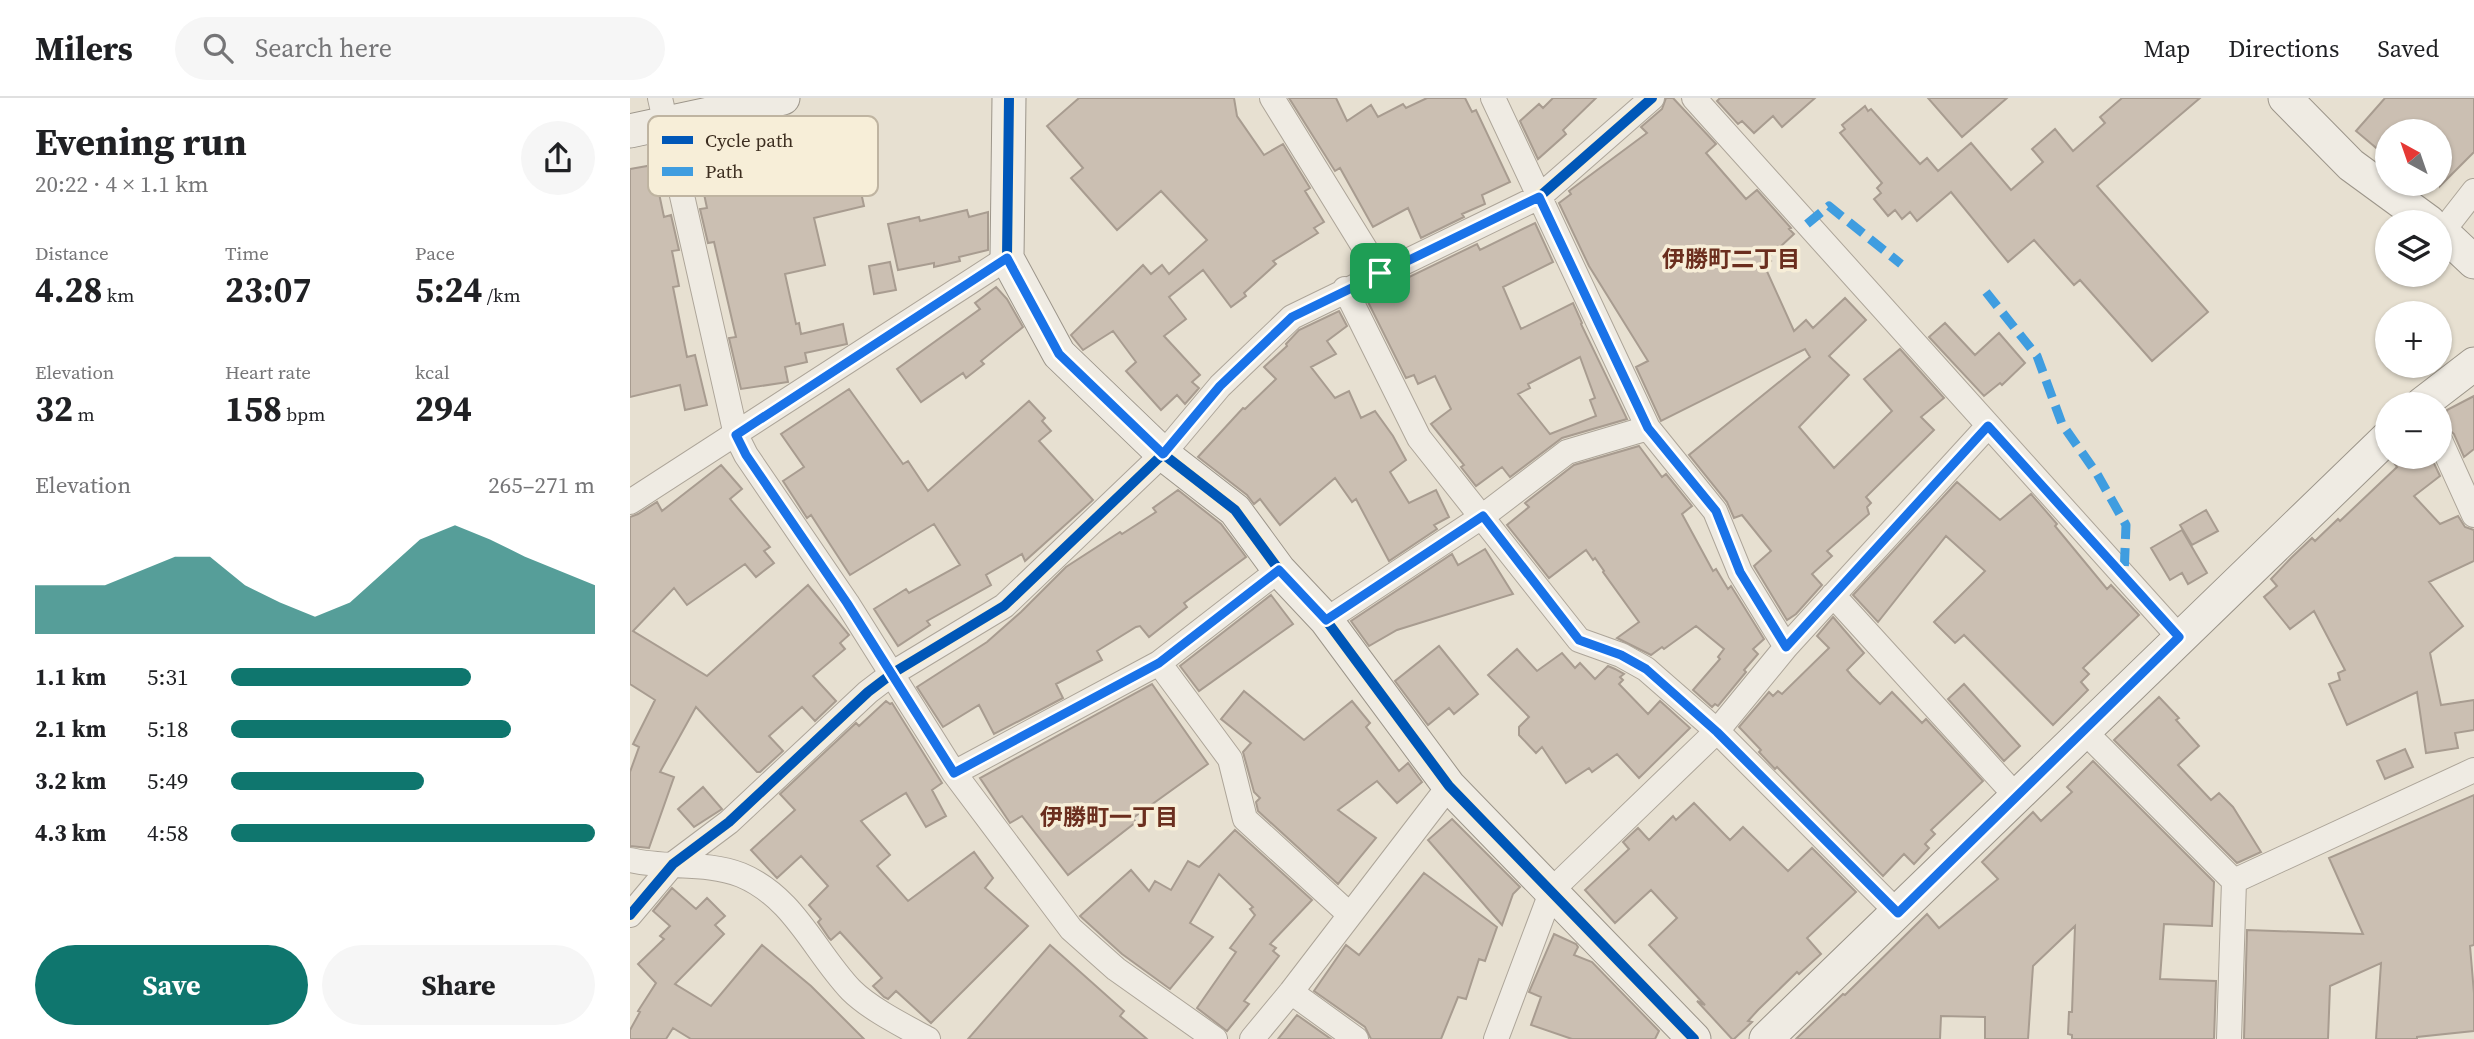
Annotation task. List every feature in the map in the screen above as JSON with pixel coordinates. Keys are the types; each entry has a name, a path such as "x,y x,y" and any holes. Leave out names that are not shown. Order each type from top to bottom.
{"street":[{"path":"663,110 783,98"},
{"path":"1009,98 1007,258 1059,354 1163,454 1235,510 1279,570 1326,620 1449,786 1694,1039"},
{"path":"1272,98 1380,273"},
{"path":"1493,98 1648,428 1716,511 1740,572 1786,647"},
{"path":"630,915 673,864 729,822 868,692 893,673 1004,606 1163,454 1220,386 1292,317 1539,197 1651,98"},
{"path":"1694,98 2179,637"},
{"path":"2286,98 2351,165 2412,210"},
{"path":"630,131 648,120"},
{"path":"2452,213 2474,191"},
{"path":"682,196 736,435 746,455 893,673 954,773 1071,929 1116,969 1215,1039"},
{"path":"2452,242 2474,262"},
{"path":"630,502 1007,258"},
{"path":"1345,289 1419,438 1579,640 1621,655 1646,669 1717,732 1898,913"},
{"path":"2438,392 2474,364"},
{"path":"1496,1039 1552,890 1717,732 1786,647 1988,426"},
{"path":"1326,620 1483,516 1567,452 1648,428"},
{"path":"1766,1039 2375,449"},
{"path":"2452,466 2474,515"},
{"path":"954,773 1159,663 1279,570"},
{"path":"1833,595 2016,796"},
{"path":"1159,663 1230,759 1245,819 1349,914"},
{"path":"2084,731 2234,881 2229,1039"},
{"path":"2234,881 2474,770"},
{"path":"1252,1039 1449,786"},
{"path":"630,860 715,868 740,874 771,893 787,906 826,961 854,993 915,1036"},
{"path":"1291,992 1356,1039"}],"building":[{"path":"1079,98 1234,98 1237,116 1264,155 1283,144 1310,188 1305,191 1324,222 1314,228 1318,233 1273,261 1276,264 1244,293 1246,296 1231,307 1203,270 1169,297 1186,319 1164,336 1200,375 1192,382 1199,388 1185,404 1177,395 1161,410 1126,371 1136,362 1113,331 1083,350 1071,335 1143,265 1151,274 1162,265 1169,274 1207,240 1161,191 1117,230 1071,178 1083,168 1047,126"},
{"path":"1289,98 1336,98 1347,121 1371,105 1378,117 1403,104 1406,108 1427,98 1465,98 1472,112 1476,110 1510,182 1482,195 1485,204 1421,238 1408,208 1373,227 1340,168 1335,171"},
{"path":"1553,98 1596,98 1563,130 1566,134 1538,159 1520,121 1539,104 1543,108"},
{"path":"1666,98 1673,98 1716,144 1706,153 1746,199 1757,190 1791,228 1789,229 1794,234 1768,258 1771,261 1765,267 1794,331 1806,320 1813,328 1845,298 1866,320 1829,356 1849,375 1799,427 1834,468 1892,411 1864,379 1900,349 1944,398 1921,417 1934,430 1866,497 1871,503 1867,507 1869,514 1827,551 1832,556 1812,574 1822,585 1796,614 1787,620 1754,566 1771,551 1742,515 1734,518 1727,502 1689,455 1810,357 1805,349 1661,421 1636,367 1648,361 1589,266 1559,203 1571,194 1569,191 1647,133 1641,127 1662,109"},
{"path":"1720,98 1815,98 1782,127 1773,116 1754,133 1742,121 1738,124 1717,101"},
{"path":"1928,98 2007,98 1962,137"},
{"path":"2122,98 2200,98 2097,186 2208,312 2152,361 2080,280 2074,285 2034,240 2008,262 1951,192 1917,221 1910,212 1902,219 1895,210 1888,216 1874,199 1881,193 1877,188 1882,183 1840,133 1845,129 1842,125 1865,106 1868,111 1871,109 1920,164 1927,158 1938,171 1971,143 2011,190 2043,162 2032,149 2055,129 2073,151 2105,123 2100,117"},
{"path":"2385,98 2474,98 2474,152 2452,174 2452,119 2375,119 2375,147 2356,131"},
{"path":"648,166 648,196 660,196 664,217 671,215 679,250 672,251 679,286 673,287 687,357 695,355 707,405 685,410 680,385 630,397 630,169"},
{"path":"704,196 862,196 864,206 814,218 825,265 785,274 796,324 799,323 801,334 843,324 847,344 805,353 807,362 785,367 788,382 741,389 729,338 736,337 714,242 708,243 700,209 707,208"},
{"path":"967,210 969,217 988,212 988,250 934,267 934,263 898,270 888,224 919,217 920,221"},
{"path":"1535,223 1553,262 1503,287 1521,329 1573,303 1627,419 1562,438 1510,477 1502,467 1476,486 1461,467 1464,465 1431,424 1451,409 1435,376 1418,384 1414,375 1406,378 1366,298 1477,244 1480,250","holes":["1580,357 1595,398 1590,400 1596,416 1550,434 1518,394 1530,388 1528,384"]},
{"path":"890,262 896,290 874,294 869,266"},
{"path":"996,287 1007,299 1023,327 981,361 984,364 966,378 963,373 921,402 897,369 980,309 975,303"},
{"path":"1339,311 1347,326 1327,341 1336,354 1311,367 1335,398 1349,391 1361,418 1375,411 1406,460 1390,472 1409,503 1436,490 1449,517 1434,525 1437,529 1389,561 1356,499 1352,502 1335,478 1280,525 1260,499 1254,504 1247,495 1198,457 1243,408 1276,379 1264,367 1287,346 1299,330"},
{"path":"1945,323 1975,355 1999,333 2025,363 2002,385 2000,383 1984,396 1929,337"},
{"path":"849,389 903,464 908,461 928,491 1029,401 1045,418 1042,421 1051,431 1039,441 1093,500 1025,561 1022,554 986,575 991,585 927,621 930,625 898,646 874,609 906,589 909,593 960,565 934,524 850,575 811,515 807,518 783,481 804,467 781,434"},
{"path":"2474,396 2474,449 2464,457 2452,432 2452,407"},
{"path":"1639,446 1662,477 1666,474 1692,506 1682,514 1713,571 1716,569 1728,589 1731,586 1764,639 1753,649 1758,654 1744,670 1746,672 1718,706 1715,704 1712,707 1693,690 1720,659 1718,657 1724,649 1696,626 1651,655 1617,638 1639,622 1595,558 1593,560 1586,550 1549,578 1507,525 1529,507 1525,503 1574,465"},
{"path":"721,465 742,489 730,499 770,547 764,551 774,563 756,577 745,564 687,605 674,588 633,631 707,676 808,585 849,635 840,643 845,649 813,676 836,701 815,721 802,707 769,736 783,751 760,772 757,772 696,707 660,772 674,777 649,848 630,846 630,772 639,747 633,744 655,700 630,684 630,517 657,502 662,511"},
{"path":"2395,469 2437,469 2440,476 2414,496 2440,524 2458,516 2465,527 2474,530 2474,561 2429,582 2463,626 2430,653 2441,705 2474,700 2474,730 2455,733 2458,748 2426,753 2417,692 2347,725 2329,684 2340,680 2338,673 2345,670 2314,611 2290,629 2264,597 2277,586 2271,579 2291,558 2312,538 2315,541 2338,519 2340,521"},
{"path":"1957,482 2000,520 2031,494 2107,589 2111,585 2139,615 2083,668 2089,674 2081,682 2088,690 2053,725 1964,635 1955,643 1934,622 1985,571 1946,536 1878,622 1853,595"},
{"path":"1178,490 1221,524 1246,557 1184,603 1187,607 1149,637 1140,626 1136,627 1097,651 1102,660 1056,684 1063,698 994,734 979,705 943,727 917,687 987,642 1066,567 1156,512 1153,508"},
{"path":"2206,510 2218,531 2192,545 2180,525"},
{"path":"2182,530 2207,573 2188,584 2182,573 2170,580 2151,548"},
{"path":"1485,549 1513,594 1397,630 1369,646 1351,621 1452,554 1458,565"},
{"path":"1271,595 1293,624 1199,691 1180,666"},
{"path":"1833,617 1864,653 1847,670 1852,676 1880,704 1892,692 1922,723 1926,719 1983,781 1931,830 1935,834 1925,844 1929,848 1914,864 1904,854 1883,876 1777,767 1775,769 1739,727 1769,692 1773,696 1778,691 1782,694 1829,648 1817,636"},
{"path":"1439,646 1478,694 1454,714 1449,708 1428,725 1395,681"},
{"path":"1517,649 1537,671 1562,653 1575,668 1580,663 1595,679 1608,666 1615,669 1624,674 1620,677 1623,680 1619,684 1648,714 1660,701 1690,728 1639,778 1617,754 1592,772 1589,768 1566,783 1542,747 1536,753 1519,735 1519,727 1529,717 1488,675"},
{"path":"1152,684 1208,764 1133,818 1136,822 1068,875 1022,816 1010,823 980,778"},
{"path":"1964,684 2020,746 2004,761 1948,699"},
{"path":"1244,691 1304,740 1352,701 1370,723 1366,727 1399,771 1408,763 1422,782 1397,803 1377,781 1338,810 1376,838 1338,884 1258,811 1256,802 1260,798 1254,792 1243,752 1251,743 1221,719"},
{"path":"2159,697 2179,718 2176,720 2199,746 2178,765 2211,800 2219,793 2233,807 2261,852 2237,863 2114,740"},
{"path":"886,701 892,703 942,783 932,790 946,816 926,827 906,793 861,821 890,855 877,866 908,901 974,852 993,878 985,888 1028,926 931,1023 896,991 888,999 873,986 882,978 840,932 831,940 829,938 818,922 821,919 809,905 828,886 801,856 777,878 751,850 795,810 780,794 856,723 859,726"},
{"path":"2405,749 2413,767 2385,779 2377,761"},
{"path":"2093,761 2214,882 2212,926 2164,924 2160,979 2216,981 2214,1039 2072,1039 2072,1035 2068,1034 2069,1012 2072,1012 2075,926 2033,966 2028,1039 1985,1039 1985,1017 1941,1016 1940,1039 1796,1039 1927,914 1939,928 1998,879 1982,862 2033,812 2041,821 2072,792 2067,787"},
{"path":"703,787 722,809 694,827 678,809"},
{"path":"2474,795 2474,945 2470,946 2474,1031 2417,1039 2376,1039 2381,963 2330,986 2328,1039 2244,1039 2247,930 2363,934 2329,858"},
{"path":"1694,803 1730,840 1743,827 1788,871 1812,848 1856,892 1807,938 1821,954 1799,974 1797,972 1758,1010 1748,1021 1752,1022 1734,1039 1649,945 1677,918 1651,890 1615,923 1585,890 1629,849 1623,842 1638,828 1649,840 1673,816 1676,820"},
{"path":"1452,819 1520,887 1513,894 1502,925 1428,840"},
{"path":"1235,830 1312,900 1270,944 1276,948 1273,951 1279,956 1244,1001 1249,1004 1227,1031 1197,1008 1236,952 1230,948 1255,915 1250,909 1253,907 1219,874 1190,923 1213,937 1170,989 1122,954 1080,916 1131,870 1149,891 1155,881 1171,890 1188,861 1199,867"},
{"path":"1424,873 1497,927 1485,961 1479,959 1466,999 1458,997 1441,1039 1371,1039 1365,1027 1314,991 1346,945 1359,955"},
{"path":"672,888 696,909 707,898 725,916 715,925 724,934 675,984 711,1006 762,945 811,986 864,1039 691,1039 673,1028 666,1039 630,1039 630,1030 640,1012 638,1011 656,983 638,964 664,939 660,936 670,926 653,911"},
{"path":"1554,934 1576,944 1578,947 1574,955 1592,962 1659,1031 1655,1039 1572,1039 1531,1025 1541,997 1529,992"},
{"path":"1050,945 1124,1011 1120,1016 1147,1039 968,1039"},
{"path":"1297,1015 1331,1039 1278,1039"}],"marked path":[{"path":"1807,224 1829,206 1901,264"},
{"path":"1986,292 2037,356 2062,424 2097,474 2126,525 2124,576"}],"cycle path":[{"path":"1009,98 1007,258 1059,354 1163,454 1235,510 1279,570 1326,620 1449,786 1694,1039"},
{"path":"630,915 673,864 729,822 868,692 893,673 1004,606 1163,454 1220,386 1292,317 1539,197 1652,98"}],"district":[{"name":"伊勝町二丁目","path":"1731,259"},
{"name":"伊勝町一丁目","path":"1109,817"}],"route":[{"path":"1539,197 1648,428 1716,511 1740,572 1786,647 1988,426 2179,637 1898,913 1717,732 1646,669 1621,655 1579,640 1483,516 1326,620 1279,570 1159,663 954,773 893,673 746,455 736,435 1007,258 1059,354 1163,454 1220,386 1292,317 1380,273 1539,197"}]}
